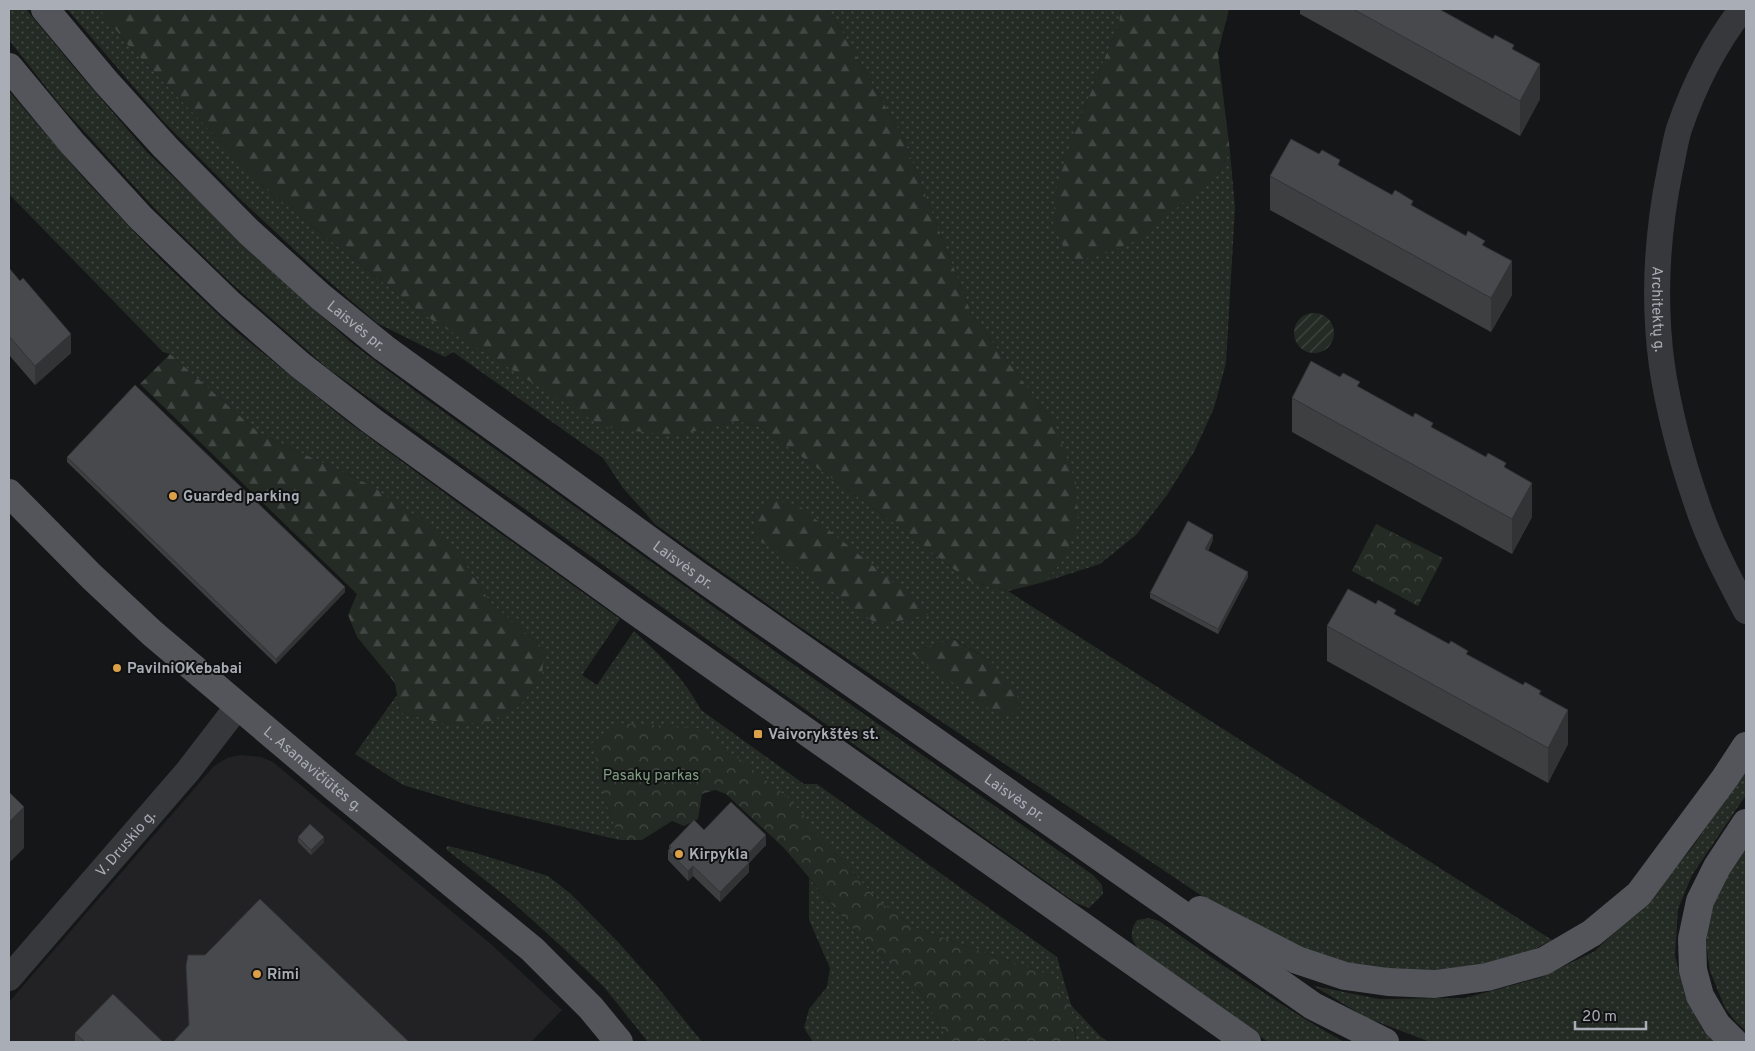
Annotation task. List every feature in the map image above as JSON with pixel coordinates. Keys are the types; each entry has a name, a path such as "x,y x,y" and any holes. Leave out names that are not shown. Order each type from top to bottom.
{"main road":[{"name":"Laisvės pr.","path":"45,9 158,140 248,232 321,297 384,348 696,574 1313,1006 1385,1042"},
{"path":"9,67 72,143 140,217 230,304 307,371 372,422 643,617 1246,1042"},
{"name":"L. Asanavičiūtės g.","path":"9,493 152,633 532,949 591,1008 618,1042"},
{"path":"1107,862 1297,960 1345,976 1388,982 1435,984 1487,977 1544,961 1592,933 1638,894 1725,778 1746,746"},
{"path":"1734,1042 1717,1025 1700,996 1692,970 1692,939 1700,901 1717,867 1746,823"}],"street":[{"name":"Architektų g.","path":"1742,9 1705,69 1678,131 1663,203 1658,252 1658,297 1662,366 1676,432 1695,499 1725,570 1746,611"},
{"name":"V. Druskio g.","path":"9,978 188,771 238,706"}],"shaded area":[{"path":"241,755 261,757 273,762 492,945 562,1010 531,1042 9,1042 9,1002 214,766 227,758"}],"green space":[{"path":"9,9 26,9 147,152 267,267 353,344 415,391 783,657 1093,875 1102,885 1103,894 1089,908 1076,903 326,367 230,282 158,212 60,105 9,40"},
{"path":"67,9 100,9 127,44 266,189 421,313 674,436 738,421 760,427 897,525 969,581 1008,591 1552,940 1527,953 1495,964 1407,974 1336,963 1264,933 1202,896 797,625 656,525 623,488 603,458 453,352 445,357 377,323 317,271 239,198 162,120","holes":["954,639 991,661 910,652"]},
{"path":"100,9 829,9 902,135 972,315 1053,421 1076,482 1078,523 1064,559 1044,582 1008,591 969,581 897,525 760,427 738,421 675,436 603,427 421,313 266,189 127,44"},
{"path":"829,9 1121,9 1119,23 1073,136 1217,175 1230,152 1235,208 1226,363 1214,408 1194,452 1167,495 1136,535 1100,564 1044,582 1064,559 1053,421 972,315 902,135"},
{"path":"1121,9 1229,9 1218,53 1230,152 1217,175 1138,240 1101,255 1078,260 1067,255 1053,224 1056,189 1073,136 1119,23"},
{"path":"9,91 87,182 163,262 237,332 347,421 620,619 582,675 597,685 634,631 679,677 701,710 804,784 817,784 1057,957 1071,1005 1100,1036 1109,1042 1076,1042 1075,1029 1049,975 916,928 881,903 836,854 700,728 606,803 620,840 473,806 403,785 355,754 397,695 400,712 437,722 459,724 544,649 490,602 463,561 370,485 259,433 170,354 163,352 9,194"},
{"path":"1318,313 1325,316 1331,322 1334,333 1333,341 1325,350 1318,353 1310,353 1303,350 1295,341 1294,329 1297,322 1306,314"},
{"path":"170,354 259,433 370,485 433,527 463,561 490,602 544,649 542,677 520,706 489,722 459,724 437,722 400,712 395,683 357,637 348,615 357,594 140,384"},
{"path":"773,500 798,505 932,614 878,625 754,536 757,516"},
{"path":"1376,524 1443,558 1418,606 1352,571"},
{"path":"953,639 991,661 1021,702 1016,713 999,716 910,652"},
{"name":"Pasakų parkas","path":"616,723 700,728 790,799 836,854 881,903 916,928 1049,975 1071,1005 1076,1042 947,1042 922,994 852,928 784,848 726,794 715,790 702,794 698,819 684,826 672,821 642,840 620,840 606,803 592,743"},
{"path":"1746,769 1746,795 1692,875 1678,909 1675,956 1685,996 1703,1030 1713,1042 1430,1042 1365,1017 1314,986 1379,999 1465,998 1539,978 1595,951 1647,901 1691,849"},
{"path":"1746,844 1746,1031 1725,1008 1710,971 1706,944 1710,910 1726,877"},
{"path":"448,846 548,876 571,894 619,943 702,1042 648,1042 604,987 509,899 447,850"},
{"path":"809,878 852,928 922,994 947,1042 813,1042 804,1028 809,1009 827,987 830,968 809,920"},
{"path":"1149,918 1159,921 1273,999 1344,1042 1268,1042 1138,948 1133,941 1132,929 1137,920"}],"building":[{"path":"1353,9 1439,9 1493,39 1495,35 1514,45 1512,49 1540,64 1520,101"},
{"path":"1291,139 1319,154 1322,150 1340,160 1338,165 1392,195 1395,190 1413,201 1411,205 1466,236 1468,231 1485,241 1482,245 1512,261 1491,298 1270,176"},
{"path":"9,268 20,281 23,278 71,334 35,366 9,336"},
{"path":"1311,361 1340,377 1343,373 1360,382 1357,386 1413,417 1415,413 1433,423 1431,427 1486,457 1488,453 1506,463 1504,467 1532,483 1512,519 1292,398"},
{"name":"Guarded parking","path":"135,385 345,587 276,659 67,457"},
{"path":"1188,521 1213,535 1205,549 1248,572 1218,629 1150,593"},
{"path":"1348,589 1376,604 1378,600 1396,610 1394,614 1449,644 1451,641 1468,651 1466,654 1523,685 1525,682 1541,691 1539,694 1568,710 1548,748 1327,626"},
{"path":"9,792 24,807 9,822"},
{"path":"731,802 766,835 744,858 749,863 720,892 693,866 688,871 668,851 671,847 669,846 694,820 704,830"},
{"path":"310,824 324,837 311,850 298,837"},
{"name":"Rimi","path":"260,899 409,1042 173,1042 189,1025 186,966 188,955 205,955"},
{"path":"113,994 163,1042 85,1042 75,1033"}],"place":[{"name":"Guarded parking","path":"173,496"},
{"name":"PavilniOKebabai","path":"117,668"},
{"name":"Vaivorykštės st.","path":"758,734"},
{"name":"Kirpykla","path":"679,854"},
{"name":"Rimi","path":"257,974"}]}
